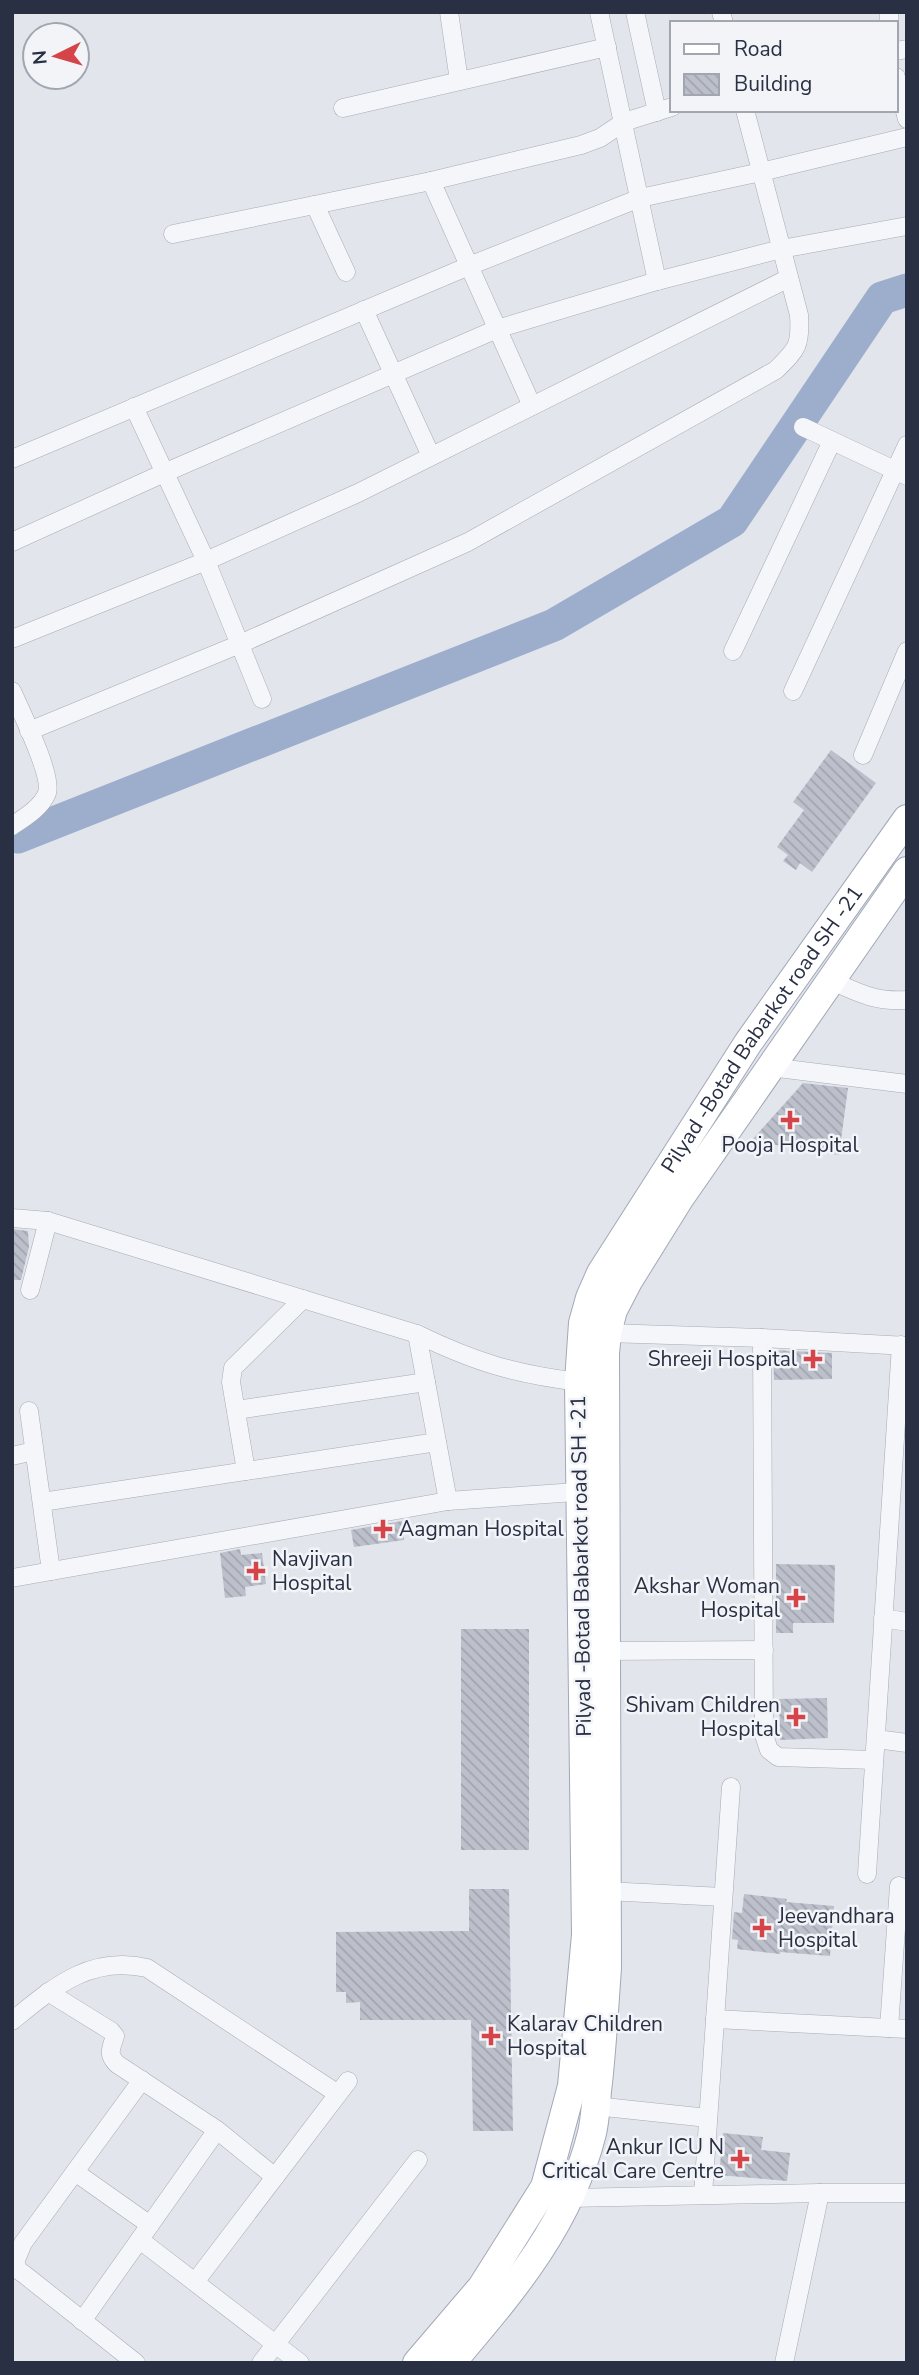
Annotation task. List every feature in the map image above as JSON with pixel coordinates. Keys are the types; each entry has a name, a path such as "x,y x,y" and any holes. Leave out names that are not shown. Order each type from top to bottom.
{"main road":[{"name":"Pilyad -Botad Babarkot road SH -21","path":"451,2363 517,2283 553,2231 578,2176 592,2132 596,2106 607,1968 605,1651 592,1491 579,1382 583,1324 590,1297 601,1273 748,1043 907,820"},
{"name":"Pilyad -Botad Babarkot road SH -21","path":"417,2363 482,2287 545,2187 572,2086 586,1935 592,1491 607,1333 613,1310 679,1199 907,871"}],"street":[{"path":"449,12 459,81"},
{"path":"599,12 657,281"},
{"path":"173,234 431,181 580,145 600,138 624,122 664,109 635,12"},
{"path":"343,108 607,47"},
{"path":"898,85 907,119"},
{"path":"29,731 240,644 468,542 776,370 794,352 801,337 799,315 746,112"},
{"path":"12,458 468,266 640,198 761,173 907,137"},
{"path":"431,181 532,406"},
{"path":"315,205 346,272"},
{"path":"12,542 497,329 657,281 781,249 907,226"},
{"path":"12,639 205,561 358,493 789,278"},
{"path":"363,310 431,456"},
{"path":"134,407 205,561 262,699"},
{"path":"803,427 901,473"},
{"path":"733,650 832,441"},
{"path":"793,691 901,473 907,445"},
{"path":"863,755 907,651"},
{"path":"12,691 16,710 29,731 47,774 47,792 33,812 12,826"},
{"path":"831,980 865,997 907,1000"},
{"path":"770,1067 907,1084"},
{"path":"12,1218 48,1222 417,1334 485,1364 532,1376 579,1382"},
{"path":"30,1290 48,1222"},
{"path":"246,1471 231,1381 233,1368 303,1299"},
{"path":"607,1333 904,1345 867,1874"},
{"path":"417,1334 448,1501"},
{"path":"762,1338 764,1735 769,1750 778,1757 874,1760"},
{"path":"236,1410 426,1382"},
{"path":"29,1410 51,1571"},
{"path":"42,1502 437,1442"},
{"path":"12,1456 34,1451"},
{"path":"12,1578 448,1501 592,1491"},
{"path":"883,1618 907,1622"},
{"path":"605,1651 764,1650"},
{"path":"876,1739 907,1743"},
{"path":"703,2195 731,1787"},
{"path":"715,2019 898,2029 901,1947 899,1886"},
{"path":"606,1891 723,1897"},
{"path":"12,2021 48,1992 79,1973 103,1966 127,1964 147,1968 343,2087 195,2281"},
{"path":"48,1992 111,2031 115,2036 109,2051 110,2058 217,2130 275,2177"},
{"path":"136,2363 18,2270 15,2262 23,2244 142,2080"},
{"path":"596,2106 708,2118"},
{"path":"82,2321 217,2130"},
{"path":"261,2363 418,2160"},
{"path":"75,2172 145,2232 195,2281 300,2363"},
{"path":"784,2363 820,2193"},
{"path":"569,2198 907,2193"}],"building":[{"path":"831,750 876,783 812,872 800,863 796,870 783,861 788,855 777,847 804,810 793,802"},
{"path":"803,1083 848,1088 839,1155 751,1141"},
{"path":"12,1229 28,1231 29,1247 21,1280 12,1280"},
{"path":"773,1350 832,1353 832,1379 774,1380"},
{"path":"402,1521 404,1540 354,1547 351,1530"},
{"path":"240,1549 241,1555 262,1553 266,1584 245,1587 246,1596 225,1598 220,1553"},
{"path":"776,1564 835,1565 834,1623 793,1623 793,1633 776,1633"},
{"path":"461,1629 529,1629 529,1850 461,1850"},
{"path":"827,1698 828,1738 780,1740 779,1699"},
{"path":"469,1889 509,1889 513,2131 473,2131 471,2020 360,2020 360,2002 346,2003 346,1992 336,1992 336,1932 469,1931"},
{"path":"744,1894 787,1899 786,1902 834,1906 830,1956 737,1949 738,1940 732,1939 734,1912 742,1913"},
{"path":"723,2133 763,2137 761,2150 790,2153 787,2181 719,2175"}],"waterway":[{"path":"12,836 18,837 554,625 732,521 882,298 907,290"}],"place":[{"name":"Pooja Hospital","path":"790,1120"},
{"name":"Shreeji Hospital","path":"813,1359"},
{"name":"Aagman Hospital","path":"383,1529"},
{"name":"Navjivan Hospital","path":"256,1571"},
{"name":"Akshar Woman Hospital","path":"796,1598"},
{"name":"Shivam Children Hospital","path":"796,1717"},
{"name":"Jeevandhara Hospital","path":"762,1928"},
{"name":"Kalarav Children Hospital","path":"491,2036"},
{"name":"Ankur ICU N Critical Care Centre","path":"740,2159"}]}
